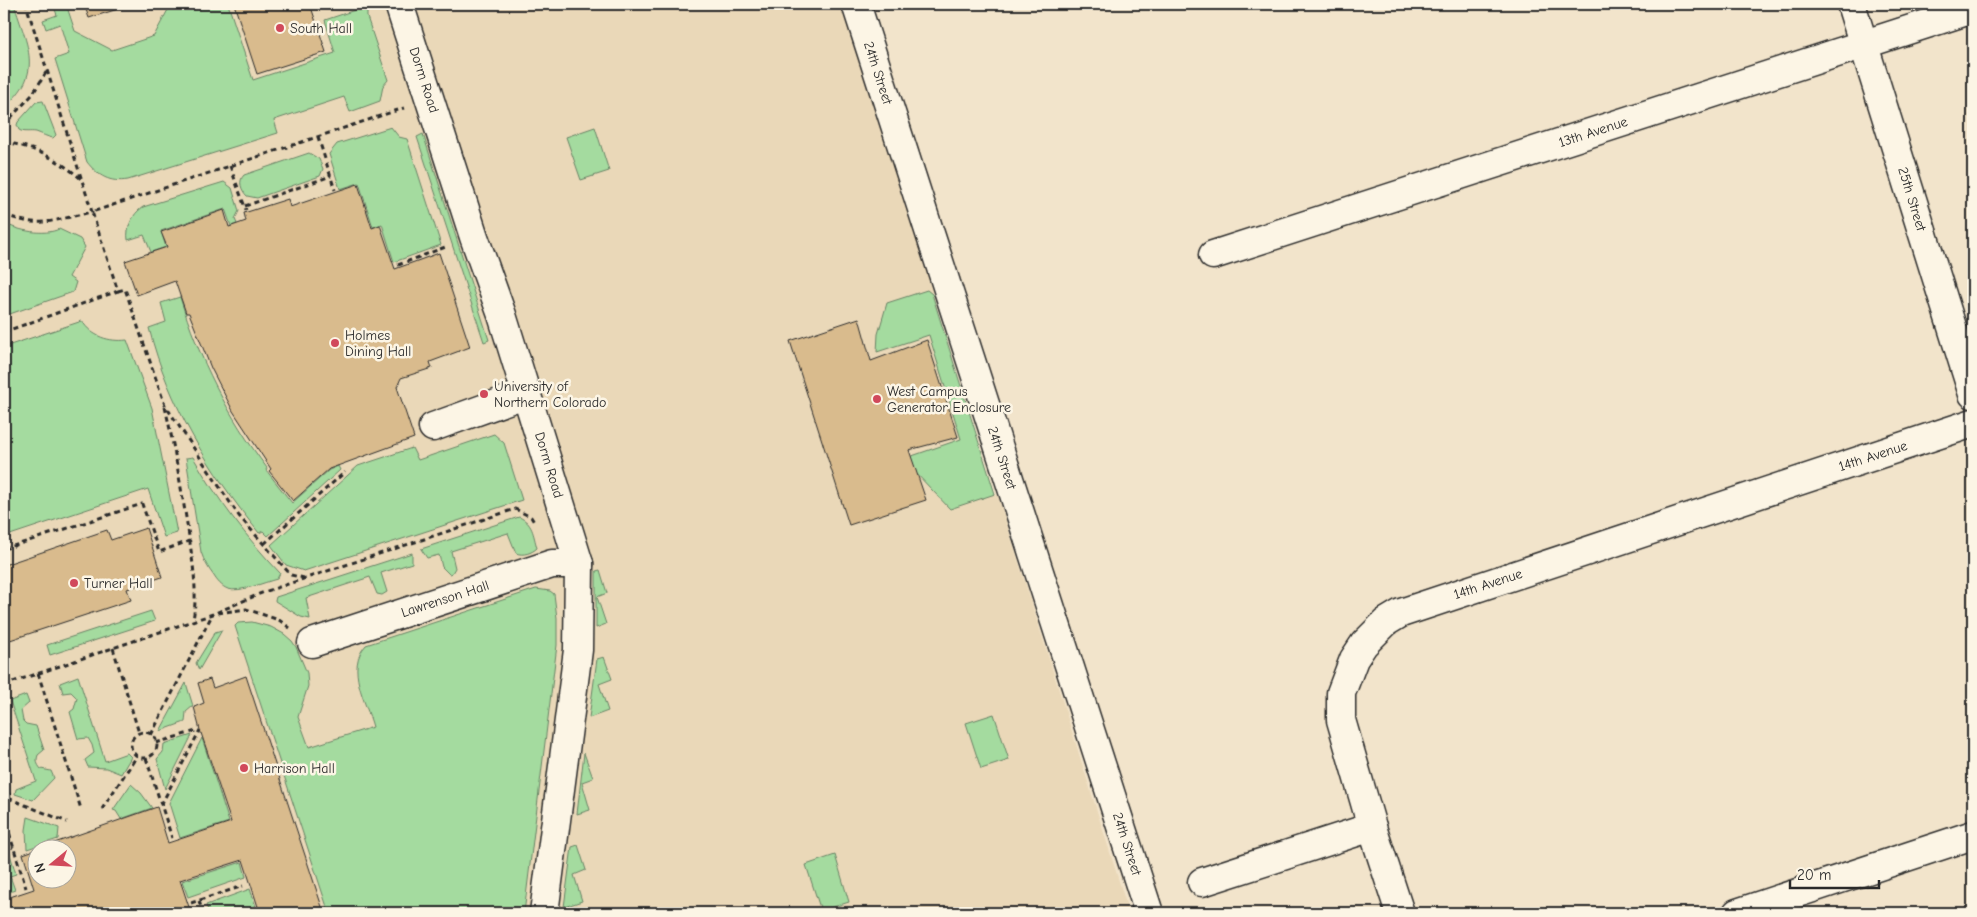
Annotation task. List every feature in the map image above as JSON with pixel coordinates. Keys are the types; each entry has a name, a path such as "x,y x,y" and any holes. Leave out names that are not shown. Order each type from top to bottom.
{"street":[{"name":"Dorm Road","path":"399,4 527,393 579,564 578,650 544,913"},
{"name":"24th Street","path":"856,4 1149,913"},
{"name":"25th Street","path":"1851,4 1973,394"},
{"name":"13th Avenue","path":"1213,255 1973,9"},
{"path":"433,427 527,393"},
{"name":"14th Avenue","path":"1400,913 1372,827 1341,720 1341,693 1354,659 1364,644 1386,622 1401,613 1973,423"},
{"name":"Lawrenson Hall","path":"312,643 552,564 579,564"},
{"path":"1202,882 1372,827"},
{"path":"1737,913 1973,835"}],"path":[{"path":"26,4 118,291"},
{"path":"4,125 32,95 47,71"},
{"path":"4,214 24,222 38,224 92,212 430,100"},
{"path":"318,137 335,190"},
{"path":"4,142 49,156 69,168 82,181"},
{"path":"230,166 245,208 331,176"},
{"path":"398,265 449,246"},
{"path":"4,332 125,289 165,404 189,541 196,602 192,621"},
{"path":"165,404 217,485 240,516 291,575 305,578"},
{"path":"264,544 345,472"},
{"path":"4,549 142,504 159,552 189,541"},
{"path":"4,685 212,614 264,592 516,509 531,518 537,526"},
{"path":"525,514 528,510"},
{"path":"212,614 246,609 279,620 312,643"},
{"path":"151,734 212,614"},
{"path":"113,648 139,733"},
{"path":"38,673 81,808"},
{"path":"156,743 200,730 162,805"},
{"path":"136,756 131,746 133,738 139,733 151,734"},
{"path":"136,756 146,758 153,754 156,743 151,734"},
{"path":"102,809 136,756"},
{"path":"146,758 172,838"},
{"path":"4,785 8,791 8,798 4,804"},
{"path":"8,798 67,822"},
{"path":"4,816 26,888"},
{"path":"4,843 14,848"},
{"path":"191,903 243,886"},
{"path":"199,901 203,913"}],"shaded area":[{"name":"University of Northern Colorado","path":"4,4 844,4 932,286 932,294 995,494 998,496 1129,913 4,913"}],"green space":[{"path":"4,4 14,4 27,46 29,71 25,83 17,95 4,107"},
{"path":"53,4 66,4 75,31 112,50 154,36 171,4 228,4 253,80 335,53 325,20 367,6 367,17 388,80 383,86 380,101 350,112 344,97 274,120 278,133 128,180 110,179 100,175 87,162 55,59 69,54 60,24 46,29 43,20 57,15"},
{"path":"43,101 56,135 53,138 36,132 21,131 17,125 36,102"},
{"path":"391,127 399,137 407,139 441,245 394,262 382,224 373,227 359,183 340,189 329,154 337,144"},
{"path":"595,127 609,171 581,180 566,137"},
{"path":"423,134 489,340 484,342 417,137"},
{"path":"309,153 319,159 323,169 320,176 257,198 247,196 243,191 241,183 244,175"},
{"path":"224,182 232,188 239,211 235,219 237,224 231,226 225,209 161,231 166,247 151,252 144,235 128,240 131,222 136,213 143,207"},
{"path":"4,223 32,232 46,232 59,229 80,239 85,247 69,277 76,282 73,292 4,316"},
{"path":"927,290 932,294 995,494 950,509 915,472 909,457 961,439 929,335 877,352 878,334 887,303"},
{"path":"180,297 187,320 216,386 240,429 267,468 266,470 292,503 329,470 338,466 340,470 268,536 263,531 259,533 224,486 193,436 167,384 149,328 166,322 161,303"},
{"path":"82,321 96,335 107,339 127,340 152,408 177,533 164,537 148,489 4,537 4,347"},
{"path":"494,434 504,443 522,500 304,571 286,565 271,545 358,466 412,448 418,460"},
{"path":"193,457 233,517 280,573 277,579 233,590 222,585 212,573 201,552 186,458"},
{"path":"519,517 524,519 530,526 537,548 527,554 516,553 508,533 451,551 455,568 449,574 442,567 439,555 427,558 421,549"},
{"path":"412,553 412,563 381,573 387,592 382,595 377,594 370,577 306,598 310,619 301,617 275,601 276,597"},
{"path":"600,570 607,593 597,597 606,624 596,628 596,571"},
{"path":"536,589 550,591 554,594 557,618 557,645 524,913 329,913 235,626 238,623 252,622 271,627 284,634 296,647 307,673 308,686 298,717 309,747 373,727 362,696 357,674 360,654 366,645"},
{"path":"151,611 155,621 50,655 47,645"},
{"path":"222,630 199,670 196,663 215,632"},
{"path":"604,657 612,679 599,684 608,711 589,718 597,659"},
{"path":"78,676 105,761 127,753 131,757 121,774 106,768 88,767 85,760 94,753 92,745 88,738 78,739 70,712 74,709 77,698 71,692 63,693 60,683"},
{"path":"186,683 193,706 186,712 185,722 160,731"},
{"path":"26,695 29,703 21,710 23,721 26,724 36,726 44,750 38,755 38,764 41,769 51,771 54,778 33,800 15,794 16,789 36,781 10,701"},
{"path":"994,714 1009,760 981,769 966,723"},
{"path":"192,735 165,789 157,759 163,752 164,744"},
{"path":"202,738 229,822 180,838 169,803"},
{"path":"584,753 593,778 582,782 590,810 577,814"},
{"path":"131,784 141,793 152,808 121,819 116,811 113,810"},
{"path":"28,817 59,828 58,839 28,840 27,849 26,830"},
{"path":"578,845 586,870 574,875 582,901 564,907 572,847"},
{"path":"4,849 9,851 16,874 10,876 15,890 4,894"},
{"path":"835,855 849,902 821,911 806,865"},
{"path":"242,862 246,877 188,897 182,881"},
{"path":"250,889 258,913 209,913 206,905"}],"building":[{"path":"84,4 134,4 89,18"},
{"name":"South Hall","path":"234,4 310,4 326,52 257,74"},
{"name":"Holmes Dining Hall","path":"358,184 372,228 380,225 395,269 439,253 470,347 430,362 432,368 401,378 397,387 414,438 329,469 293,501 269,471 271,469 233,411 211,368 189,313 186,313 175,281 137,295 125,261 167,247 161,232 224,210 229,227 246,221 244,213 288,199 290,207"},
{"name":"West Campus Generator Enclosure","path":"859,318 871,361 927,340 958,437 909,450 926,500 849,525 790,341"},
{"name":"Turner Hall","path":"146,528 162,577 127,589 131,600 4,642 4,565 107,530 111,540"},
{"name":"Harrison Hall","path":"246,676 324,913 260,913 243,860 180,880 191,913 4,913 4,899 31,890 78,890 78,840 63,840 157,807 168,843 231,822 194,707 204,703 198,683 210,679 213,688"},
{"name":"Harrison Hall","path":"28,852 28,870 23,854"}],"place":[{"name":"South Hall","path":"280,28"},
{"name":"Holmes Dining Hall","path":"335,343"},
{"name":"University of Northern Colorado","path":"484,394"},
{"name":"West Campus Generator Enclosure","path":"877,399"},
{"name":"Turner Hall","path":"74,583"},
{"name":"Harrison Hall","path":"244,768"}]}
